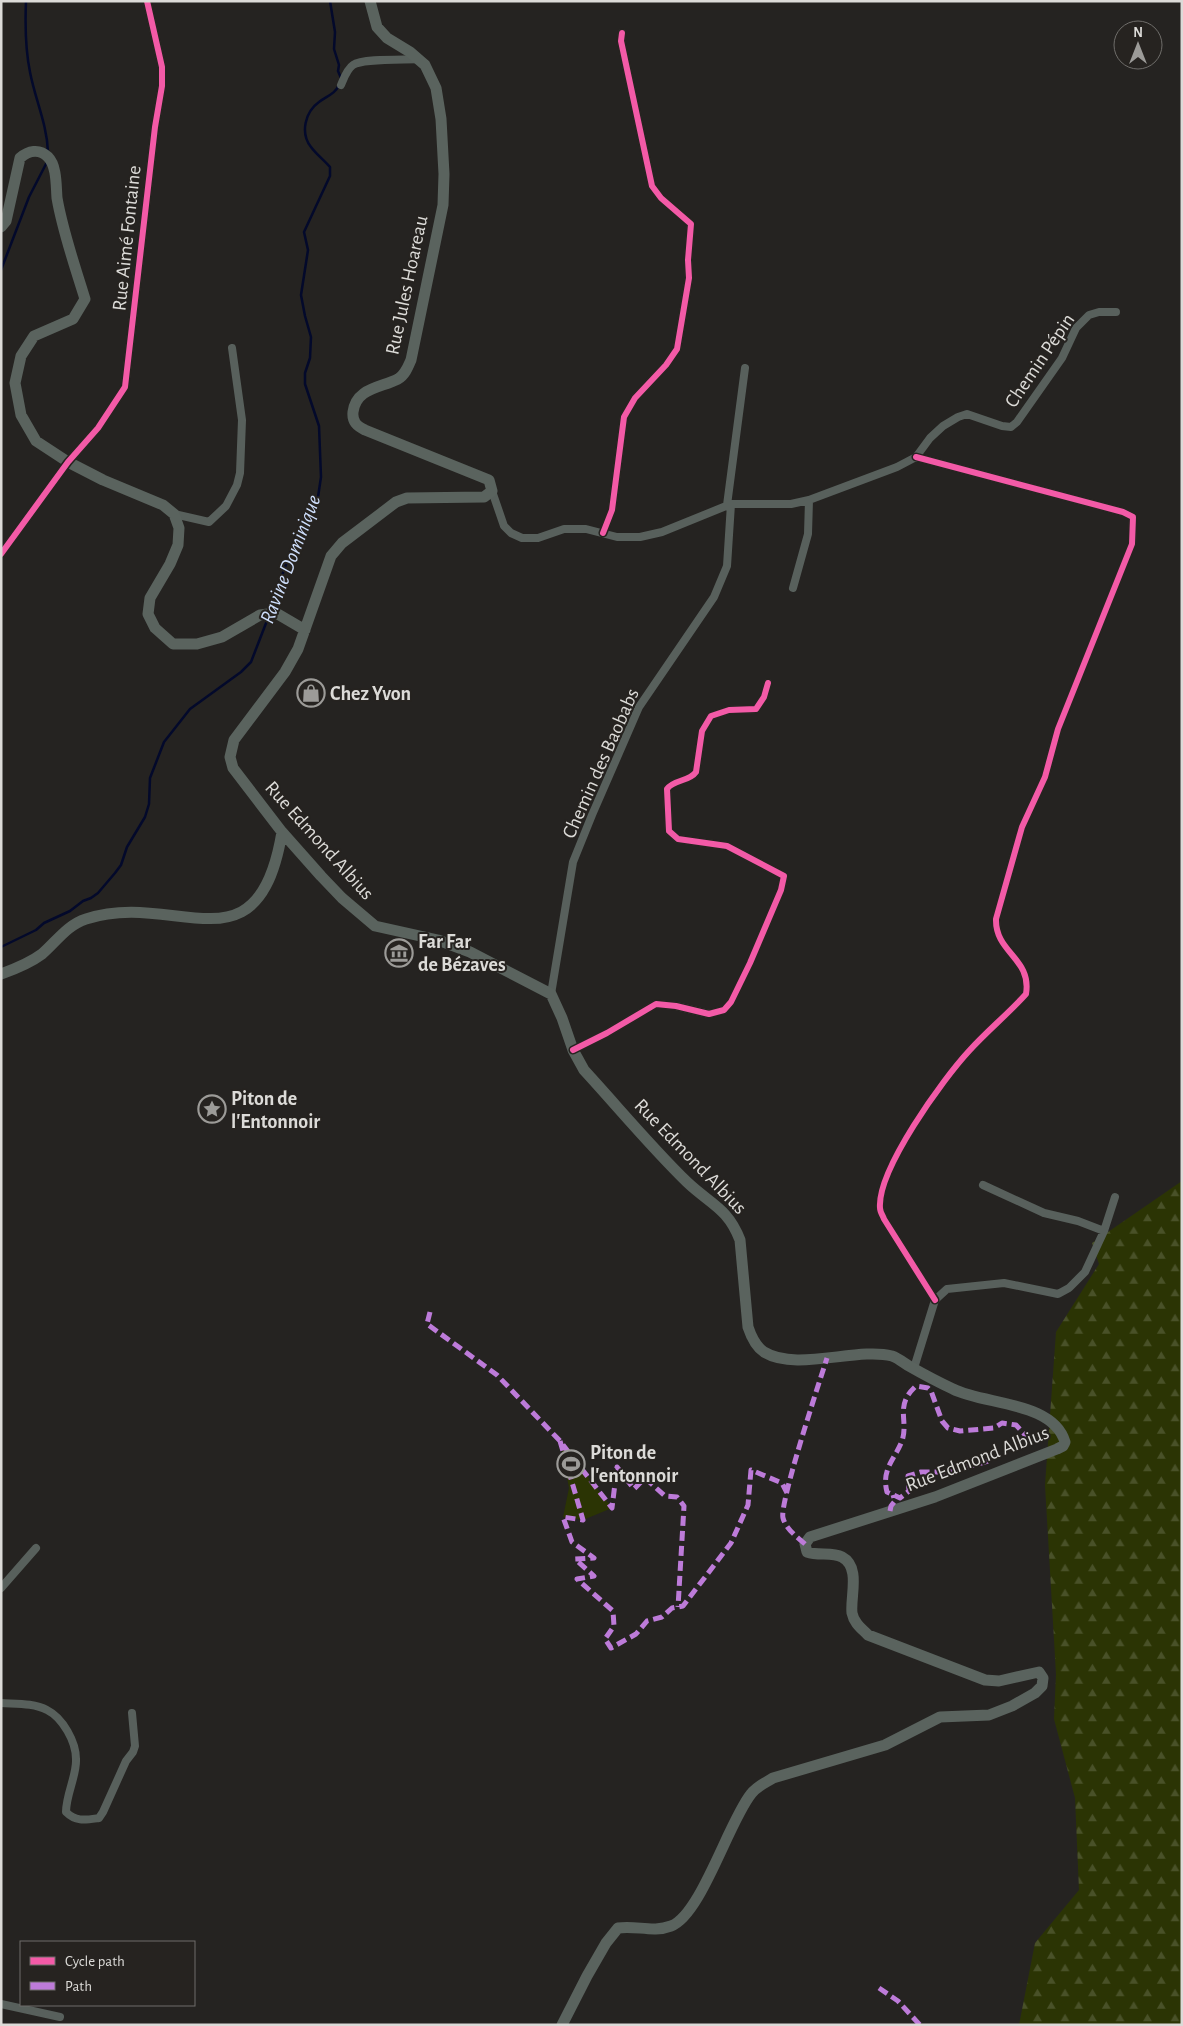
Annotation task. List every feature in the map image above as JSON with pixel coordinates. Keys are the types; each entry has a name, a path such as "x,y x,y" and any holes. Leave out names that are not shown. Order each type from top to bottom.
{"main road":[{"name":"Rue Jules Hoareau","path":"370,1 377,28 387,38 425,64 436,88 441,119 444,166 443,205 411,360 406,372 399,378 369,389 361,395 354,405 352,416 356,425 365,430 489,480 492,491"},
{"path":"1,227 6,221 20,158 27,152 35,151 47,156 53,165 61,223 85,299 73,319 34,336 21,356 15,384 21,415 36,441 68,462 103,480 163,505 174,514 179,528 178,546 150,598 148,614 155,628 174,644 197,644 222,637 260,615 276,613 300,627 330,556 342,543 396,502 407,498 484,497 492,491"},
{"name":"Rue Edmond Albius","path":"300,627 286,672 239,731 231,749 233,768 282,832 342,898 375,926 438,940 485,959 550,994 562,1018 573,1050 584,1070 688,1182 726,1214 735,1227 740,1240 748,1326 753,1340 764,1352 796,1359 871,1354 893,1356 954,1390 1011,1404 1047,1419 1063,1435 1065,1442 1063,1446 1057,1449 962,1487 810,1537 805,1544 807,1552 842,1557 850,1564 853,1575 852,1613 856,1624 868,1635 984,1680 999,1681 1039,1672 1043,1678 1042,1686 1035,1693 1012,1706 989,1715 940,1718 885,1745 773,1778 758,1786 744,1807 696,1900 681,1920 665,1928 647,1929 631,1926 618,1928 606,1943 562,2025"},
{"path":"1,974 27,964 42,954 71,926 84,919 108,913 136,911 205,919 238,914 261,896 270,880 282,832"}],"street":[{"name":"Rue Aimé Fontaine","path":"1,554 68,462 98,428 125,386 155,128 162,86 162,67 147,1"},
{"path":"603,533 612,510 624,417 635,398 677,349 689,278 688,260 691,224 661,198 652,186 621,41 622,32"},
{"path":"341,85 345,75 354,64 368,61 419,59"},
{"name":"Chemin Pépin","path":"492,491 504,526 511,533 522,538 538,538 564,529 586,529 617,537 640,537 655,534 729,505 791,504 809,500 897,467 916,457 930,438 943,426 958,417 967,414 1002,426 1011,427 1017,422 1062,358 1076,328 1088,315 1099,312 1116,312"},
{"path":"174,514 209,522 226,506 237,485 240,473 242,420 232,348"},
{"name":"Chemin des Baobabs","path":"550,994 573,862 639,707 714,597 724,576 727,566 729,505 746,368"},
{"path":"916,457 1123,512 1133,517 1134,526 1132,544 1093,637 1058,729 1045,778 1022,827 996,919 995,931 1024,972 1027,984 1026,994 944,1079 895,1156 886,1180 880,1208 884,1219 935,1300"},
{"path":"793,588 808,534 809,500"},
{"path":"573,1050 607,1033 656,1004 676,1006 708,1014 724,1010 731,1002 781,890 784,876 727,846 678,839 669,831 667,789 670,784 692,777 696,772 702,731 711,716 729,710 756,709 764,697 768,683"},
{"path":"983,1185 1044,1213 1078,1221 1104,1231"},
{"path":"914,1368 935,1300 947,1289 1004,1283 1058,1294 1070,1288 1085,1272 1104,1231 1115,1197"},
{"path":"1,1588 36,1548"},
{"path":"5,1704 28,1704 48,1710 67,1730 74,1742 77,1760 66,1801 66,1812 74,1819 83,1820 98,1818 103,1812 126,1760 133,1752 135,1746 132,1712"},
{"path":"1,2004 60,2017"}],"green space":[{"path":"1182,1181 1182,2025 1019,2025 1035,1943 1079,1890 1075,1798 1054,1719 1056,1674 1045,1485 1056,1332 1099,1264 1092,1243"},
{"name":"Piton de l'entonnoir","path":"560,1441 612,1508 583,1520 563,1517 569,1488"}],"waterway":[{"path":"26,1 28,63 43,122 48,152"},
{"name":"Ravine Dominique","path":"330,1 335,32 334,49 341,78"},
{"name":"Ravine Dominique","path":"270,610 298,530 318,497 321,477 319,426 305,384 305,373 310,358 311,337 301,295 308,250 304,232 330,176 330,167 311,147 305,129 310,111 319,102 333,93 339,85"},
{"path":"1,270 29,197 47,162"},
{"name":"Ravine Dominique","path":"1,947 36,930 44,923 70,911 83,901 91,898 98,893 115,873 121,865 127,847 145,817 149,804 150,778 164,742 190,709 241,672 251,662 268,618"}],"marked path":[{"path":"430,1312 427,1324 497,1375 560,1441 612,1508 617,1467 634,1489 645,1478 665,1496 677,1497 684,1506 678,1607"},
{"path":"805,1544 786,1526 783,1518 783,1508 793,1467 827,1358"},
{"path":"988,1461 950,1472 921,1472 908,1476 909,1491 900,1498 887,1492 887,1471 904,1433 904,1407 909,1393 916,1386 928,1388 931,1391 942,1421 948,1428 960,1431 994,1428 1002,1423 1016,1425 1029,1439"},
{"path":"560,1441 583,1520 563,1517 572,1542 594,1558 575,1559 594,1576 577,1579 613,1611 614,1626 605,1639 611,1648 636,1634 647,1621 662,1617 672,1608 683,1606 731,1543 748,1505 751,1470 782,1483 787,1493"},
{"path":"890,1511 895,1501 893,1495"},
{"path":"879,1988 898,2001 920,2025"}],"cycle path":[{"path":"1,554 68,462 98,428 125,387 155,127 162,86 162,67 147,1"},
{"path":"603,533 612,510 624,417 635,398 666,365 677,349 689,278 688,260 691,224 661,198 652,186 621,41 622,33"},
{"path":"916,457 1123,512 1133,517 1132,544 1058,729 1045,777 1022,827 996,919 997,931 1001,940 1024,972 1026,994 976,1044 944,1082 900,1149 882,1191 880,1208 884,1219 935,1300"},
{"path":"573,1050 607,1033 656,1004 676,1006 709,1014 724,1010 731,1002 781,890 784,876 727,846 678,839 669,831 667,789 696,772 702,731 711,716 729,710 756,709 764,697 768,683"}],"place":[{"name":"Chez Yvon","path":"311,693"},
{"name":"Far Far de Bézaves","path":"399,953"},
{"name":"Piton de l'Entonnoir","path":"212,1109"},
{"name":"Piton de l'entonnoir","path":"571,1464"}]}
